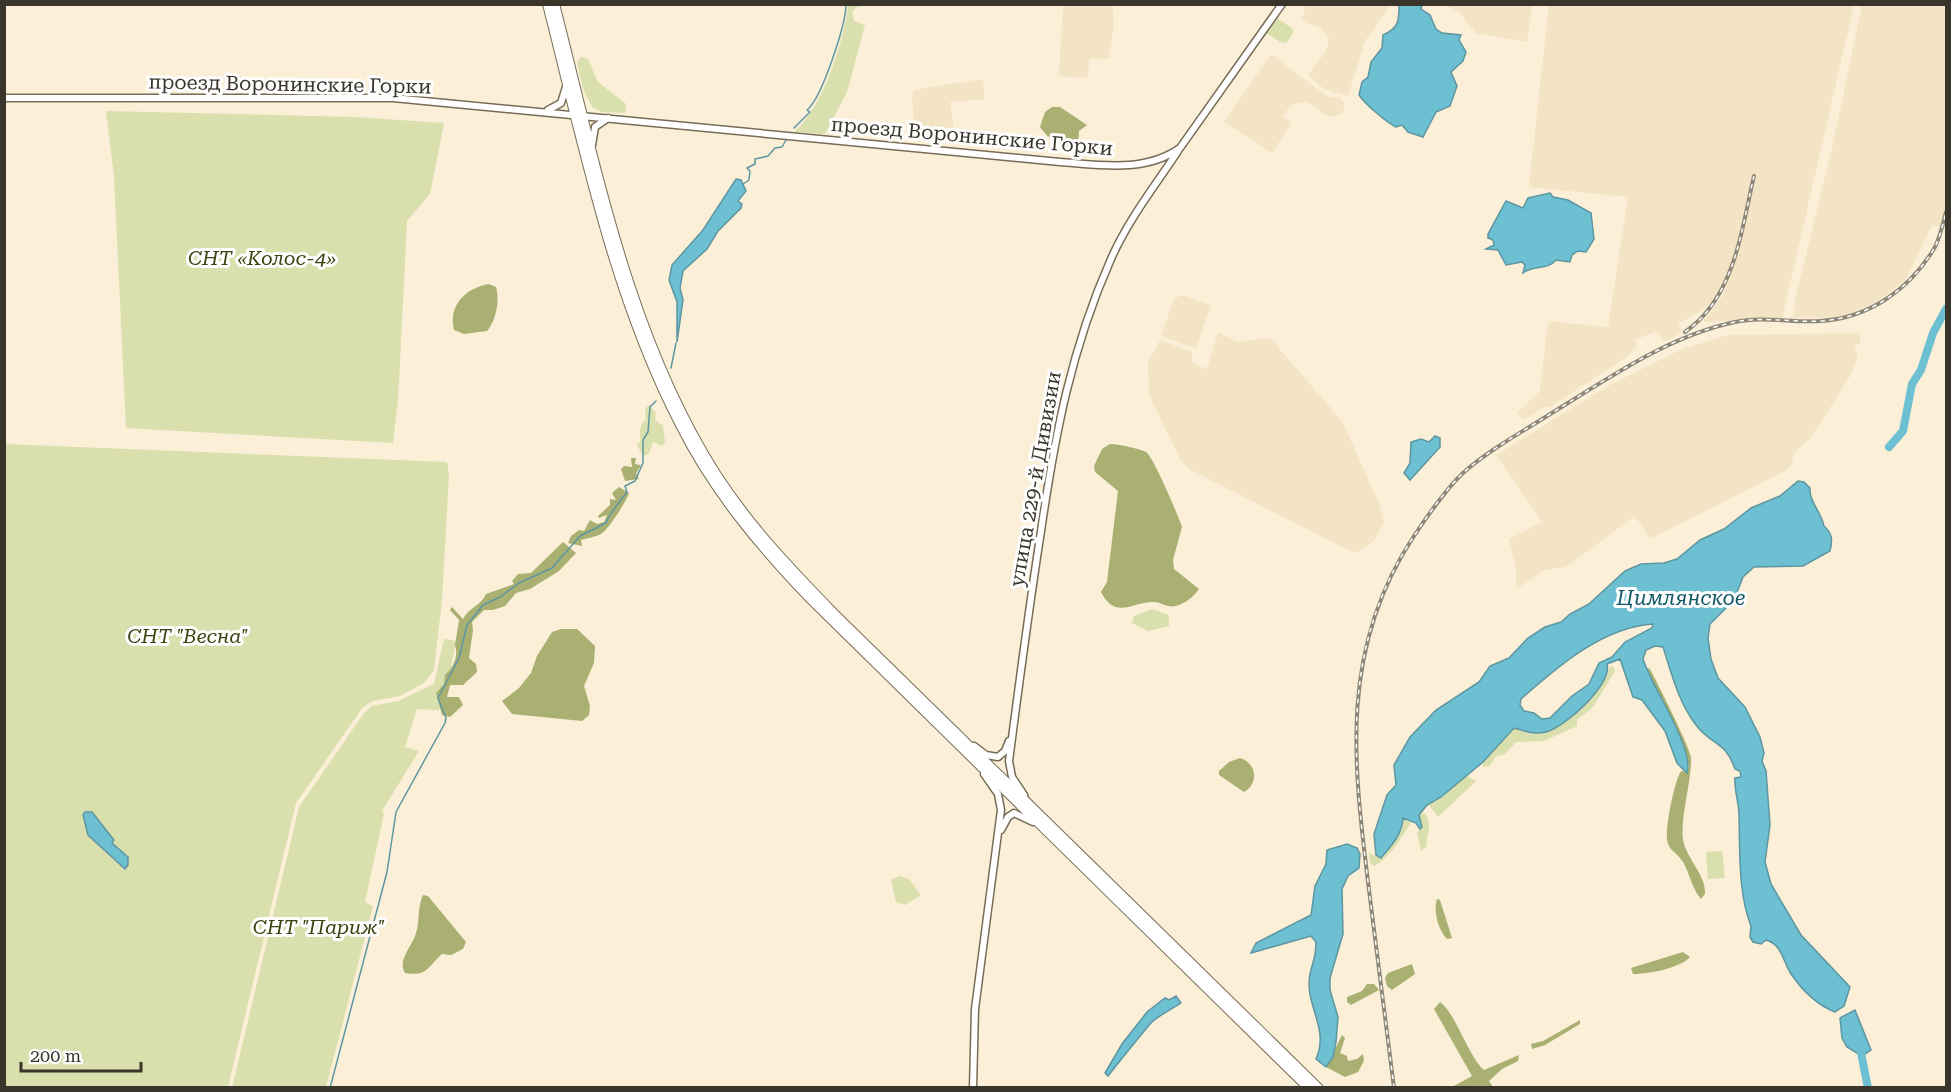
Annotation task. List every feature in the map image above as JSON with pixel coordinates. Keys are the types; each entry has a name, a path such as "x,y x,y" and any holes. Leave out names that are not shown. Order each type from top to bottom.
{"highway":[{"path":"547,4 567,83 592,145 641,317 665,377 692,433 728,492 800,578 866,645 1319,1088"},
{"path":"555,4 579,114 634,319 658,381 696,454 736,514 778,566 1308,1088"}],"street":[{"name":"проезд Воронинские Горки","path":"4,98 383,98 579,114 1111,166 1152,162 1180,148 1282,4"},
{"path":"540,111 557,106 563,98 567,83"},
{"path":"592,145 595,127 611,117"},
{"name":"улица 229-й Дивизии","path":"1088,862 1014,781 1009,766 1013,730 1055,436 1078,340 1111,258 1126,229 1180,148"},
{"path":"1158,181 1164,166 1163,158"},
{"path":"1152,162 1160,167 1158,181"},
{"path":"866,645 904,677 981,752 993,757 1001,756 1013,730"},
{"path":"936,724 996,789 1001,804 975,1009 973,1088"},
{"path":"998,837 1010,815 1016,813 1025,816 1105,894 1135,918"}],"shaded area":[{"path":"1549,4 1854,5 1782,319 1703,322 1723,295 1727,285 1724,283 1715,299 1704,309 1678,324 1682,332 1665,342 1657,331 1635,340 1637,346 1628,356 1549,408 1546,406 1524,420 1517,413 1540,391 1548,321 1608,327 1628,197 1529,187"},
{"path":"1063,5 1113,5 1114,25 1109,59 1089,59 1088,78 1059,76"},
{"path":"1306,5 1391,5 1365,41 1348,96 1324,89 1308,75 1326,51 1329,38 1319,27 1306,23 1302,18"},
{"path":"1445,5 1532,5 1527,42 1476,33 1459,12"},
{"path":"1862,5 1946,5 1946,229 1932,225 1905,281 1875,303 1839,318 1793,318 1796,295 1832,149"},
{"path":"1271,54 1328,97 1340,97 1345,104 1343,113 1333,117 1325,115 1307,101 1290,105 1283,117 1292,122 1272,153 1224,122"},
{"path":"983,79 985,99 950,102 954,128 915,129 912,96 914,90"},
{"path":"1182,295 1211,305 1196,348 1161,336 1174,299"},
{"path":"1218,332 1237,342 1270,338 1342,421 1379,503 1384,522 1374,541 1356,553 1352,552 1191,470 1181,461 1149,395 1148,363 1160,340 1192,352 1192,363 1207,369"},
{"path":"1861,333 1860,345 1853,345 1858,355 1852,373 1811,438 1794,453 1791,466 1785,471 1650,539 1635,516 1566,567 1545,570 1516,589 1516,568 1509,539 1542,522 1496,455 1604,388 1682,349 1728,335"}],"green space":[{"path":"848,5 868,5 857,7 852,12 854,21 865,25 847,92 825,134 794,132 814,107 823,91 837,55"},
{"path":"1277,18 1293,29 1287,42 1282,43 1266,33"},
{"path":"581,57 588,59 598,82 626,104 625,113 602,112 592,107 584,91 577,63"},
{"path":"1052,107 1060,107 1087,125 1079,131 1078,145 1074,148 1055,141 1047,136 1040,127 1045,112"},
{"name":"СНТ «Колос-4»","path":"106,111 355,117 444,123 430,194 407,221 398,400 393,443 126,428 114,176"},
{"path":"489,284 496,287 498,298 495,316 487,331 464,334 454,330 454,313 461,299 473,289"},
{"path":"649,405 656,413 655,420 663,426 665,442 662,446 653,442 649,454 643,456 637,445 641,441 640,429 646,419 645,409"},
{"name":"СНТ \"Весна\"","path":"5,444 447,462 449,475 442,600 434,670 424,683 400,696 373,701 363,707 296,803 228,1087 5,1088"},
{"path":"1110,444 1146,452 1165,486 1182,527 1173,560 1174,569 1199,589 1190,599 1177,606 1147,602 1119,608 1107,601 1101,592 1107,582 1118,491 1095,472 1094,466 1102,449"},
{"path":"631,458 636,458 635,464 641,465 636,474 639,479 625,481 621,469 624,466 632,467"},
{"path":"619,487 629,493 617,515 604,531 599,535 581,540 582,546 568,543 571,536 579,530 584,531 590,520 597,524 604,522 607,515 599,518 598,516 610,505 610,499 616,500 612,493"},
{"path":"563,542 576,553 559,571 530,589 516,593 505,606 484,610 472,622 469,658 476,664 477,672 463,685 450,685 447,697 459,697 463,705 450,717 442,715 436,693 444,684 445,675 456,657 455,645 459,620 450,610 452,607 463,619 486,594 514,584 512,581 518,574 531,573"},
{"path":"1152,609 1169,615 1169,626 1148,631 1132,623 1134,616"},
{"path":"561,629 577,629 595,646 594,663 584,686 590,706 589,715 582,721 512,714 502,701 519,688 531,673 537,656 552,632"},
{"name":"СНТ \"Париж\"","path":"444,639 456,641 444,704 438,710 417,709 405,747 419,751 382,811 384,814 365,902 373,906 326,1087 232,1088 299,807 364,713 372,706 398,701 434,684"},
{"path":"1613,666 1615,671 1593,707 1577,720 1577,726 1544,741 1516,742 1505,754 1495,757 1490,766 1483,767 1483,762 1514,728 1532,734 1543,732 1579,711 1598,690 1609,668"},
{"path":"1645,667 1650,669 1680,729 1691,757 1683,836 1686,850 1705,887 1705,894 1701,899 1694,889 1683,862 1670,848 1667,839 1669,814 1676,785 1681,771 1687,772 1689,767 1686,752"},
{"path":"1240,758 1250,764 1254,774 1252,784 1244,792 1219,775 1219,771 1229,762"},
{"path":"1466,776 1476,781 1438,817 1429,805"},
{"path":"1424,813 1429,825 1427,846 1421,851 1417,833 1422,827 1419,815"},
{"path":"1403,818 1411,823 1395,846 1375,866 1370,863 1369,853 1381,858 1393,844 1401,830"},
{"path":"1722,851 1725,878 1708,879 1706,852"},
{"path":"899,876 909,879 921,895 905,905 896,902 891,880"},
{"path":"423,895 428,896 466,942 463,949 451,955 442,954 427,970 413,974 405,973 404,958 416,933"},
{"path":"1437,899 1440,900 1452,938 1447,939 1439,925 1436,914"},
{"path":"1683,952 1690,957 1679,964 1655,972 1633,974 1631,968"},
{"path":"1412,964 1415,974 1392,990 1387,986 1385,978 1388,973"},
{"path":"1367,984 1374,984 1379,990 1351,1005 1347,1002 1347,997 1362,991"},
{"path":"1440,1002 1446,1007 1472,1055 1484,1070 1519,1055 1518,1061 1502,1069 1489,1081 1493,1087 1452,1087 1472,1076 1434,1009"},
{"path":"1580,1020 1580,1024 1545,1045 1532,1049 1531,1044 1543,1041"},
{"path":"1342,1035 1345,1038 1340,1053 1347,1056 1348,1061 1357,1059 1363,1054 1364,1061 1358,1072 1345,1077 1326,1067"}],"water":[{"path":"1399,5 1422,5 1421,9 1430,15 1436,29 1442,33 1461,35 1459,40 1466,52 1463,61 1451,72 1457,86 1450,106 1436,112 1423,137 1408,132 1402,125 1396,127 1392,125 1359,95 1362,82 1368,77 1371,62 1382,48 1383,35 1392,30 1397,23"},
{"path":"736,179 741,180 746,191 738,201 742,204 741,208 718,231 707,249 683,271 680,288 683,300 677,342 677,302 669,280 672,265 703,230"},
{"path":"1550,193 1553,197 1568,200 1591,213 1594,239 1586,252 1578,251 1572,255 1570,262 1556,260 1549,265 1523,273 1525,265 1522,262 1506,265 1498,250 1486,249 1494,245 1493,240 1488,238 1488,234 1506,201 1523,208 1528,198"},
{"path":"1435,436 1440,438 1440,447 1410,480 1404,473 1410,463 1411,442 1421,439 1429,442"},
{"name":"Цимлянское","path":"1798,481 1804,482 1810,488 1813,502 1832,540 1830,551 1803,566 1754,567 1743,577 1734,600 1710,624 1708,638 1711,659 1718,678 1745,707 1760,737 1764,753 1762,761 1766,771 1770,825 1765,862 1771,884 1801,935 1850,987 1844,1006 1835,1012 1816,1001 1795,980 1776,945 1766,940 1761,944 1753,942 1750,937 1751,926 1742,886 1739,810 1735,783 1735,778 1741,777 1740,771 1735,769 1727,753 1702,732 1690,717 1676,688 1663,647 1655,646 1646,650 1643,659 1685,748 1688,762 1687,773 1677,763 1665,731 1642,700 1633,697 1620,659 1607,664 1603,682 1575,714 1542,733 1514,728 1483,762 1441,797 1427,805 1419,815 1422,827 1420,829 1416,823 1403,818 1401,830 1393,844 1381,858 1376,855 1374,834 1387,795 1396,785 1394,765 1410,737 1436,710 1479,682 1490,666 1509,658 1528,638 1545,627 1561,622 1570,614 1589,604 1625,571 1641,564 1664,563 1677,559 1700,540 1724,529 1751,508 1780,496","holes":["1653,624 1652,628 1625,642 1612,657 1599,663 1589,684 1572,696 1550,718 1542,719 1534,713 1524,711 1520,705 1521,699 1550,674 1599,641 1616,632 1634,627"]},
{"path":"85,812 92,812 114,840 112,843 128,857 128,865 125,869 88,835 83,815"},
{"path":"1347,844 1357,848 1360,854 1359,868 1348,876 1342,889 1343,934 1330,978 1330,990 1338,1017 1336,1042 1333,1057 1326,1067 1316,1059 1320,1048 1320,1037 1309,985 1316,942 1311,936 1251,953 1256,943 1311,915 1315,886 1326,864 1327,850"},
{"path":"1176,996 1181,1003 1150,1024 1108,1076 1105,1073 1122,1044 1147,1012 1165,998 1169,1000"},
{"path":"1855,1010 1871,1050 1862,1056 1847,1047 1842,1038 1840,1018"}],"waterway":[{"path":"794,128 810,112 807,110 813,103 826,76 842,27 846,4"},
{"path":"743,184 749,180 750,171 747,168 755,164 755,159 768,156 775,148 782,147 786,140"},
{"path":"1889,447 1903,431 1912,384 1921,370 1933,333 1946,309"},
{"path":"671,368 676,343"},
{"path":"330,1088 387,872 396,812 445,723 446,718 438,698 459,658 467,625 483,605 500,597 519,583 552,568 580,536 606,523 627,492 625,486 635,481 643,463 643,440 648,432 650,407 656,401"},
{"path":"1860,1048 1868,1088"}],"railway":[{"path":"1685,332 1702,318 1715,301 1725,282 1740,240 1754,176"},
{"path":"1394,1088 1359,803 1357,712 1362,667 1372,623 1389,580 1414,536 1450,487 1473,464 1598,384 1664,347 1711,328 1746,320 1821,321 1839,319 1856,314 1887,298 1901,288 1925,262 1937,243 1946,212"}]}
